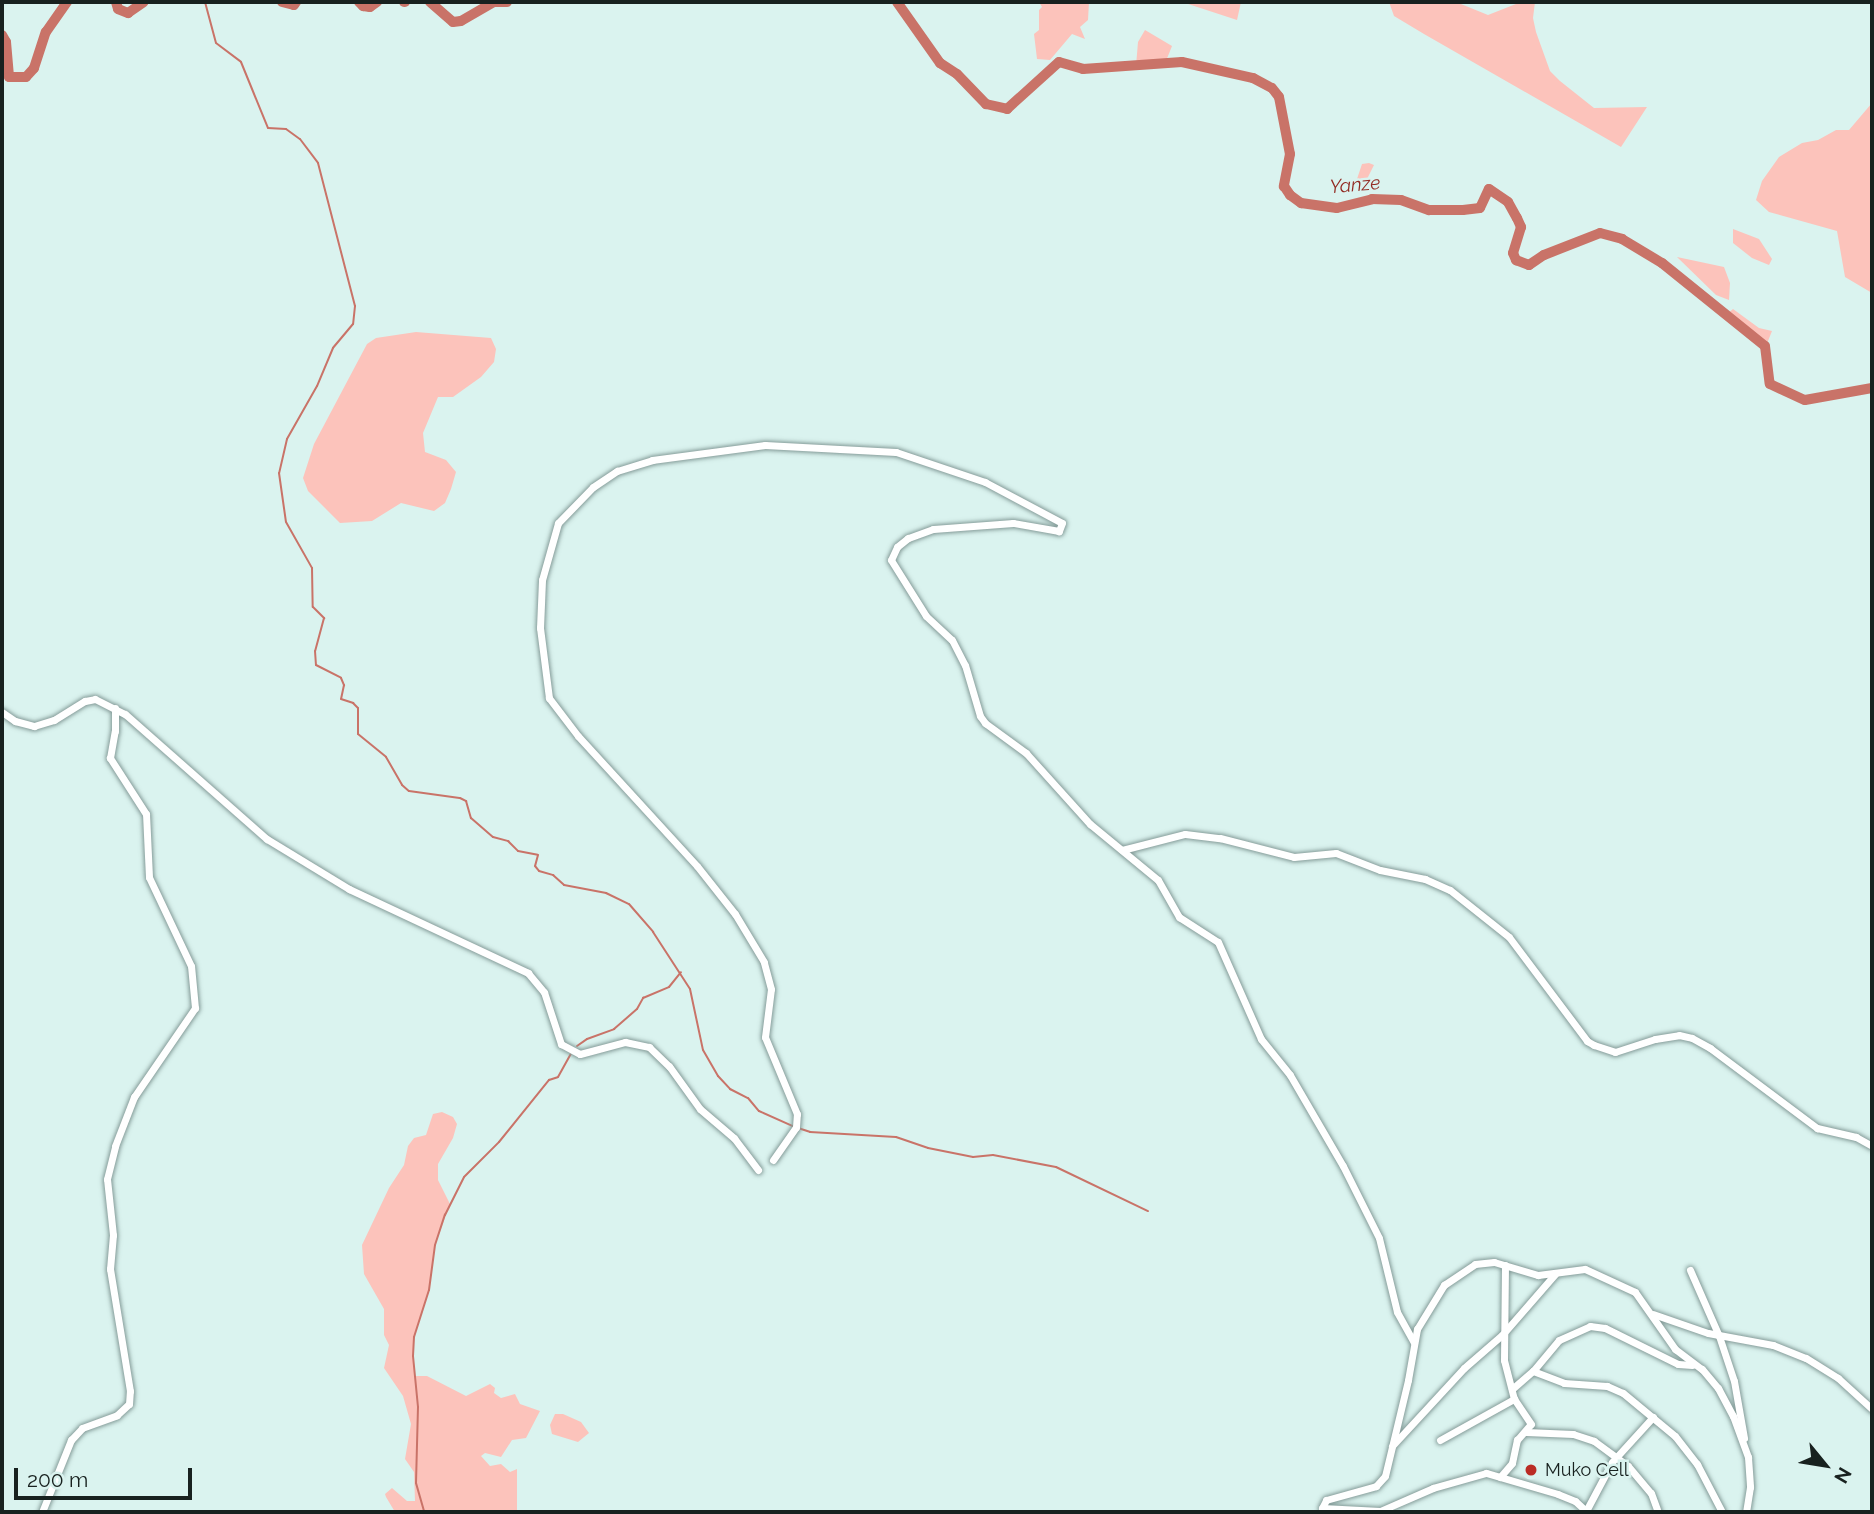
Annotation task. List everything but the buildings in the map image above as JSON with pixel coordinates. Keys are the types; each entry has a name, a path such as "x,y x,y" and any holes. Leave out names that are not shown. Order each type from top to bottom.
{"street":[{"path":"773,1160 796,1127 797,1114 765,1037 771,989 764,962 735,914 696,866 578,736 549,698 540,628 545,568 558,523 593,487 617,471 652,460 765,445 896,452 985,482 1056,519 1063,526 1059,531 1013,523 933,529 908,538 897,547 891,560 926,616 951,640 965,665 979,716 1026,753 1090,824 1158,880 1179,917 1218,942 1261,1039 1290,1075 1343,1166 1379,1238 1398,1312 1413,1343"},
{"path":"2,712 15,721 34,726 54,720 85,701 95,699 115,708 170,751 267,839 369,900 528,974 544,992 561,1044 580,1054 625,1042 649,1047 669,1066 700,1109 734,1138 758,1170"},
{"path":"42,1512 71,1440 82,1428 117,1415 129,1404 130,1391 110,1269 113,1235 107,1179 115,1146 134,1097 195,1008 191,966 149,877 145,814 110,758 115,731 115,708"},
{"path":"1122,850 1185,834 1220,838 1294,857 1336,853 1380,870 1425,878 1450,890 1509,937 1587,1041 1615,1052 1655,1039 1679,1035 1692,1038 1710,1048 1817,1128 1856,1137 1872,1146"},
{"path":"1653,1417 1617,1456 1587,1512 1575,1501 1558,1494 1500,1477 1478,1474 1433,1488 1380,1511 1322,1508 1326,1500 1333,1496 1376,1486 1385,1476 1408,1380 1413,1343 1427,1309 1452,1277 1486,1262 1538,1275 1585,1269 1613,1279 1635,1292 1675,1349 1692,1365"},
{"path":"1500,1477 1512,1463 1517,1440 1531,1424 1514,1399 1504,1360 1502,1335 1505,1265"},
{"path":"1690,1270 1719,1336 1740,1407 1750,1487 1745,1512"},
{"path":"1391,1447 1464,1368 1502,1335 1555,1274"},
{"path":"1652,1314 1719,1336 1773,1345 1806,1358 1838,1378 1872,1409"},
{"path":"1512,1389 1533,1371 1559,1340 1590,1326 1605,1328 1678,1364 1702,1369 1718,1388 1745,1449"},
{"path":"1533,1371 1564,1383 1607,1386 1623,1393 1675,1436 1697,1464 1722,1512"},
{"path":"1440,1440 1514,1399"},
{"path":"1526,1432 1573,1434 1594,1441 1617,1456 1651,1493 1658,1512"}],"shaded area":[{"path":"1039,2 1089,2 1088,20 1080,27 1085,39 1072,34 1050,60 1037,59 1034,34 1039,30 1039,10 1042,7"},
{"path":"1182,2 1241,2 1237,20"},
{"path":"1389,2 1456,2 1488,15 1521,2 1535,2 1533,18 1536,32 1550,71 1560,81 1594,108 1647,107 1621,147 1394,16"},
{"path":"1145,30 1172,46 1166,61 1136,66 1138,42"},
{"path":"1872,103 1872,293 1845,277 1837,231 1769,212 1756,200 1762,181 1779,157 1802,143 1818,140 1836,130 1849,130"},
{"path":"1362,164 1374,165 1366,181 1357,179"},
{"path":"1733,229 1759,239 1772,259 1769,265 1752,258 1733,243"},
{"path":"1677,257 1724,267 1730,283 1729,300 1716,295"},
{"path":"1733,309 1759,328 1772,331 1765,344 1727,314"},
{"path":"416,332 491,338 496,349 494,362 481,377 453,397 438,397 423,433 425,452 446,460 456,472 451,489 445,503 434,511 401,503 372,521 340,523 308,491 303,478 314,444 367,344 376,338"},
{"path":"442,1112 453,1117 457,1124 453,1138 438,1164 438,1180 450,1204 435,1245 429,1290 414,1337 414,1376 427,1376 466,1396 490,1384 495,1388 494,1393 501,1398 515,1394 520,1404 540,1411 526,1438 512,1440 501,1457 485,1453 481,1456 490,1466 501,1464 510,1472 517,1469 517,1512 395,1512 385,1494 392,1488 407,1501 415,1501 414,1472 405,1459 411,1424 403,1396 384,1368 389,1345 384,1335 384,1309 364,1274 362,1245 389,1188 404,1165 408,1146 414,1138 426,1135 433,1114"},
{"path":"555,1414 563,1414 581,1422 589,1433 578,1442 552,1434 550,1425"}],"waterway":[{"name":"Yanze","path":"2,35 6,42 9,77 26,77 34,68 46,32 67,2"},
{"name":"Yanze","path":"116,2 118,9 128,13 144,2"},
{"path":"205,2 216,43 241,62 268,128 286,129 300,139 318,163 355,306 353,324 333,348 317,386 287,439 279,473 286,522 312,568 313,607 324,618 315,651 316,665 341,678 344,685 341,699 358,708 358,734 386,757 402,785 409,791 466,801 471,818 493,837 508,841 518,851 538,855 535,866 539,871 553,875 564,885 606,893 629,904 653,932 690,989 703,1050 718,1076 730,1089 748,1098 759,1111 793,1126"},
{"name":"Yanze","path":"282,2 294,5 296,2"},
{"name":"Yanze","path":"359,2 370,7 377,2"},
{"name":"Yanze","path":"430,2 453,22 461,21 494,2 507,2"},
{"name":"Yanze","path":"897,2 940,63 957,74 986,104 1007,109 1059,62 1083,69 1182,62 1253,78 1272,88 1279,97 1290,154 1284,186 1290,195 1301,203 1337,208 1372,199 1401,200 1429,210 1463,210 1480,208 1489,189 1508,202 1521,227 1513,253 1516,260 1529,265 1544,255 1600,233 1622,239 1662,263 1765,346 1770,384 1805,400 1872,388"},
{"path":"577,1046 587,1039 614,1029 637,1009 643,998 669,987 681,972"},
{"path":"424,1511 416,1483 418,1407 413,1356 414,1337 429,1290 435,1245 445,1215 464,1177 499,1142 549,1080 558,1077 571,1054"},
{"path":"798,1128 810,1132 896,1137 928,1148 973,1157 993,1155 1056,1167 1148,1211"}],"place":[{"name":"Muko Cell","path":"1531,1470"}]}
